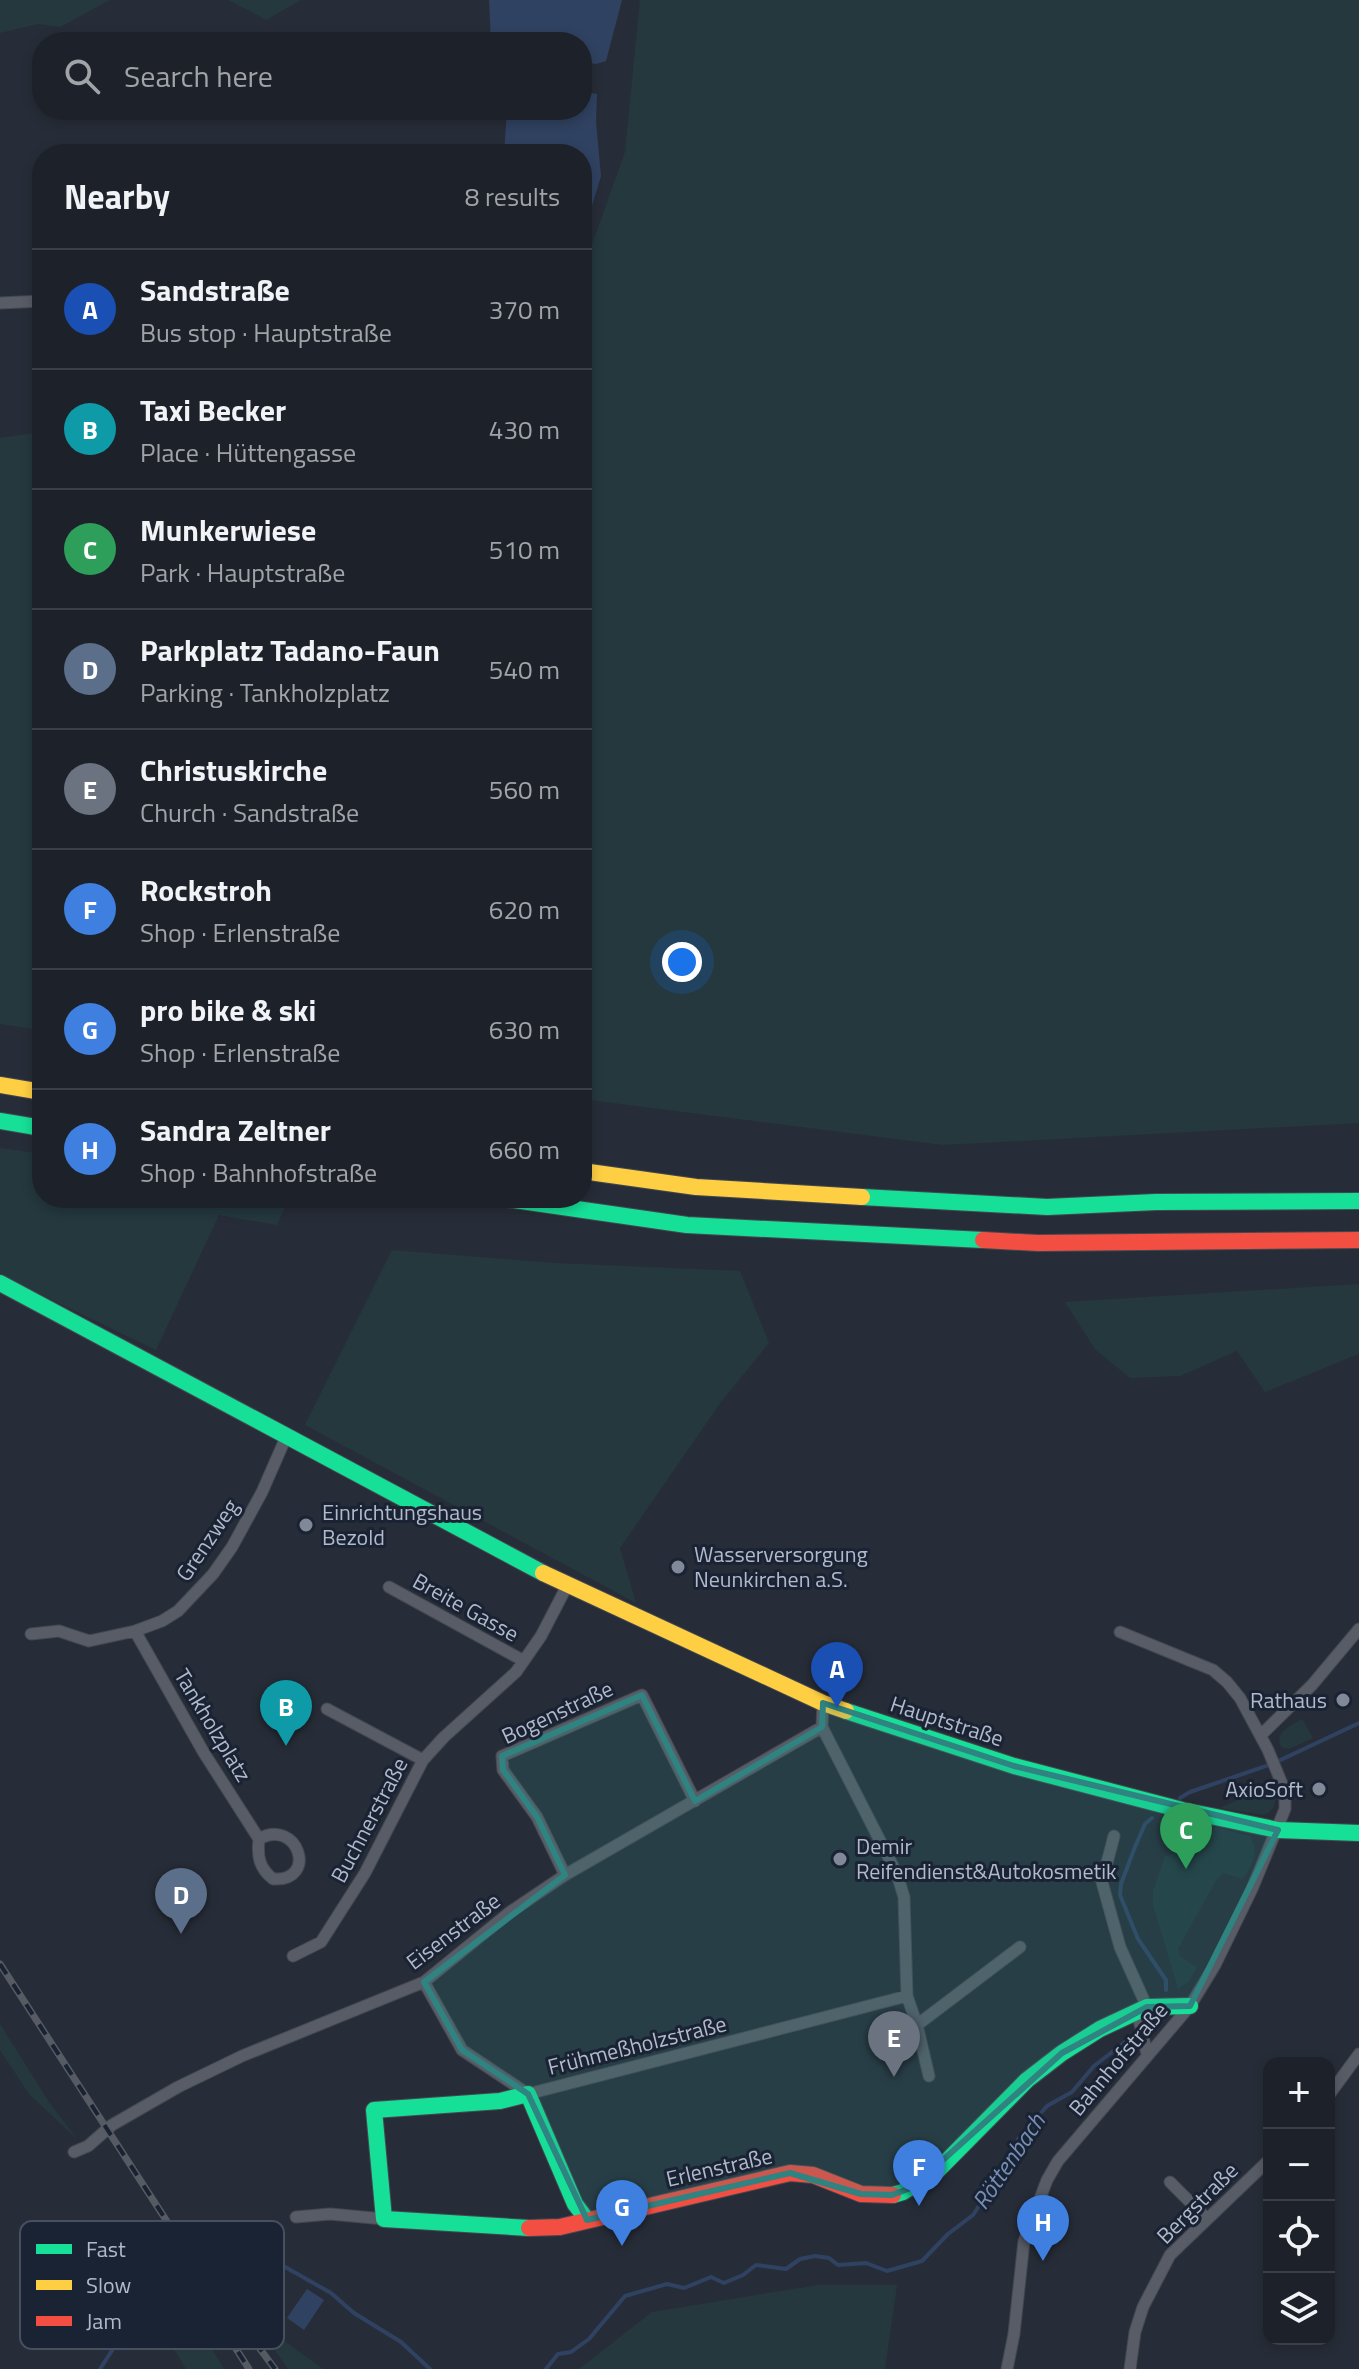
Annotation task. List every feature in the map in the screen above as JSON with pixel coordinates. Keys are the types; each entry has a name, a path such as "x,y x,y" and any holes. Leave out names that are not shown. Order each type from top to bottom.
{"main road":[{"path":"0,1085 32,1090"},
{"path":"0,1121 32,1126"},
{"path":"592,1172 696,1187 1033,1206 1359,1201"},
{"path":"569,1208 687,1225 1038,1243 1359,1240"},
{"name":"Hauptstraße","path":"0,1283 567,1586 823,1703 1014,1766 1182,1810 1278,1830 1359,1833"},
{"name":"Erlenstraße","path":"384,2219 511,2228 560,2227 790,2173 813,2175 861,2194 892,2195 903,2192 936,2172 1027,2080 1100,2029 1142,2009 1190,2006"},
{"path":"384,2219 374,2110 500,2101 528,2094 575,2204 587,2220"}],"street":[{"path":"0,303 32,301"},
{"name":"Grenzweg","path":"31,1634 59,1631 89,1641 135,1631 178,1611 213,1574 232,1547 262,1492 287,1435"},
{"name":"Buchnerstraße","path":"293,1956 321,1942 365,1873 423,1760 516,1672 541,1636 567,1586"},
{"name":"Breite Gasse","path":"389,1587 524,1661"},
{"path":"1120,1632 1213,1670 1240,1698 1261,1735 1312,1685 1359,1629"},
{"name":"Tankholzplatz","path":"135,1631 204,1753 259,1839 257,1852 260,1864 273,1879 291,1877 299,1861 292,1840 269,1833 259,1839"},
{"name":"Bogenstraße","path":"565,1875 537,1817 503,1770 502,1756 642,1695 695,1801"},
{"path":"823,1703 822,1727 897,1874 904,1897 907,1996 929,2076"},
{"path":"327,1709 423,1760"},
{"name":"Eisenstraße","path":"74,2152 88,2146 112,2125 229,2062 424,1982 510,1912 565,1875 822,1727"},
{"name":"Bahnhofstraße","path":"1007,2369 1024,2241 1047,2180 1058,2161 1190,2006 1215,1965 1278,1830 1285,1809 1283,1784 1261,1735"},
{"path":"1114,1836 1102,1882 1142,2009 1147,2054"},
{"path":"917,2025 1020,1947"},
{"name":"Frühmeßholzstraße","path":"424,1982 462,2050 528,2094 907,1996"},
{"path":"1335,2087 1359,2054"},
{"name":"Bergstraße","path":"1130,2369 1135,2332 1143,2307 1170,2255 1263,2166"},
{"path":"1170,2182 1207,2219"},
{"name":"Erlenstraße","path":"296,2217 330,2214 384,2219"}],"highlighted area":[{"path":"642,1695 695,1801 822,1727 823,1703 1014,1766 1278,1830 1190,2006 1147,2007 1062,2053 913,2187 892,2195 861,2194 790,2173 587,2220 528,2094 462,2050 424,1982 565,1875 537,1817 503,1770 502,1756"}],"shaded area":[{"path":"0,0 110,0 60,27 38,24 0,33"},
{"path":"229,0 301,0 266,20"},
{"path":"640,0 1359,0 1359,1123 943,1145 592,1100 592,245 625,152"},
{"path":"32,433 32,1029 0,1024 0,438"},
{"path":"0,1148 32,1153 32,1208 285,1208 277,1225 219,1215 156,1350 0,1275"},
{"path":"392,1250 555,1263 740,1271 769,1343 721,1402 620,1548 636,1603 305,1425"},
{"path":"1359,1284 1359,1354 1265,1392 1237,1351 1180,1376 1130,1378 1095,1349 1065,1302"},
{"path":"1302,1719 1313,1738 1289,1749 1281,1747 1282,1733"},
{"path":"1274,1783 1275,1802 1268,1813 1263,1815 1220,1808"},
{"path":"1215,1827 1250,1836 1255,1848 1254,1859 1242,1879 1223,1873 1217,1879 1178,1949 1181,1957 1197,1967 1189,1981 1178,1989 1153,1905 1153,1891 1165,1856 1207,1843"},
{"path":"0,2024 49,2102 77,2139 29,2094 0,2050"},
{"path":"818,2285 897,2285 885,2369 579,2369 652,2312"},
{"path":"284,2341 323,2369 288,2369 274,2349 284,2349"},
{"path":"175,2349 212,2349 224,2369 186,2369"}],"water":[{"path":"489,0 622,0 606,61 596,64 592,63 592,32 491,32"},
{"path":"592,93 597,94 601,176 592,206 592,144 505,144 506,120 592,120"},
{"path":"307,2289 324,2300 304,2330 287,2318"}],"waterway":[{"name":"Röttenbach","path":"1180,1798 1272,1764 1359,1723"},
{"name":"Röttenbach","path":"1152,1818 1145,1824 1135,1847 1120,1895 1138,1939 1166,1980 1166,1990"},
{"name":"Röttenbach","path":"546,2369 558,2354 571,2352 589,2339 625,2296 667,2284 684,2288 711,2277 724,2283 756,2265 786,2269 800,2259 815,2256 829,2258 838,2265 866,2263 887,2271 922,2261 948,2234 973,2215 1011,2164 1018,2139 1047,2106 1072,2092 1094,2066 1129,2039"},
{"name":"Röttenbach","path":"284,2266 331,2293 354,2313 401,2342 430,2369"},
{"name":"Röttenbach","path":"100,2369 113,2349"}],"railway":[{"path":"0,1964 167,2221"},
{"path":"236,2349 249,2369"},
{"path":"260,2349 275,2369"}],"traffic: fast":[{"path":"0,1121 32,1126"},
{"path":"862,1197 1047,1207 1156,1202 1359,1201"},
{"path":"569,1208 687,1225 983,1240"},
{"path":"0,1283 543,1573"},
{"path":"846,1711 1014,1766 1182,1810 1278,1830 1359,1833"},
{"path":"893,2195 936,2172 1027,2080 1062,2053 1100,2029 1147,2007 1190,2006"},
{"path":"529,2228 384,2219 374,2110 500,2101 528,2094 575,2204 587,2220"}],"traffic: slow":[{"path":"0,1085 32,1090"},
{"path":"592,1172 696,1187 862,1197"},
{"path":"543,1573 846,1711"}],"traffic: jam":[{"path":"983,1240 1038,1243 1359,1240"},
{"path":"529,2228 560,2227 790,2173 813,2175 861,2194 893,2195"}],"place":[{"name":"Einrichtungshaus Bezold","path":"306,1525"},
{"name":"Wasserversorgung Neunkirchen a.S.","path":"678,1567"},
{"name":"Rathaus","path":"1343,1700"},
{"name":"Sandstraße","path":"837,1708"},
{"name":"Taxi Becker","path":"286,1746"},
{"name":"AxioSoft","path":"1319,1789"},
{"name":"Demir Reifendienst&Autokosmetik","path":"840,1859"},
{"name":"Munkerwiese","path":"1186,1869"},
{"name":"Parkplatz Tadano-Faun","path":"181,1934"},
{"name":"Christuskirche","path":"894,2077"},
{"name":"Rockstroh","path":"919,2206"},
{"name":"pro bike & ski","path":"622,2246"},
{"name":"Sandra Zeltner","path":"1043,2261"}]}
